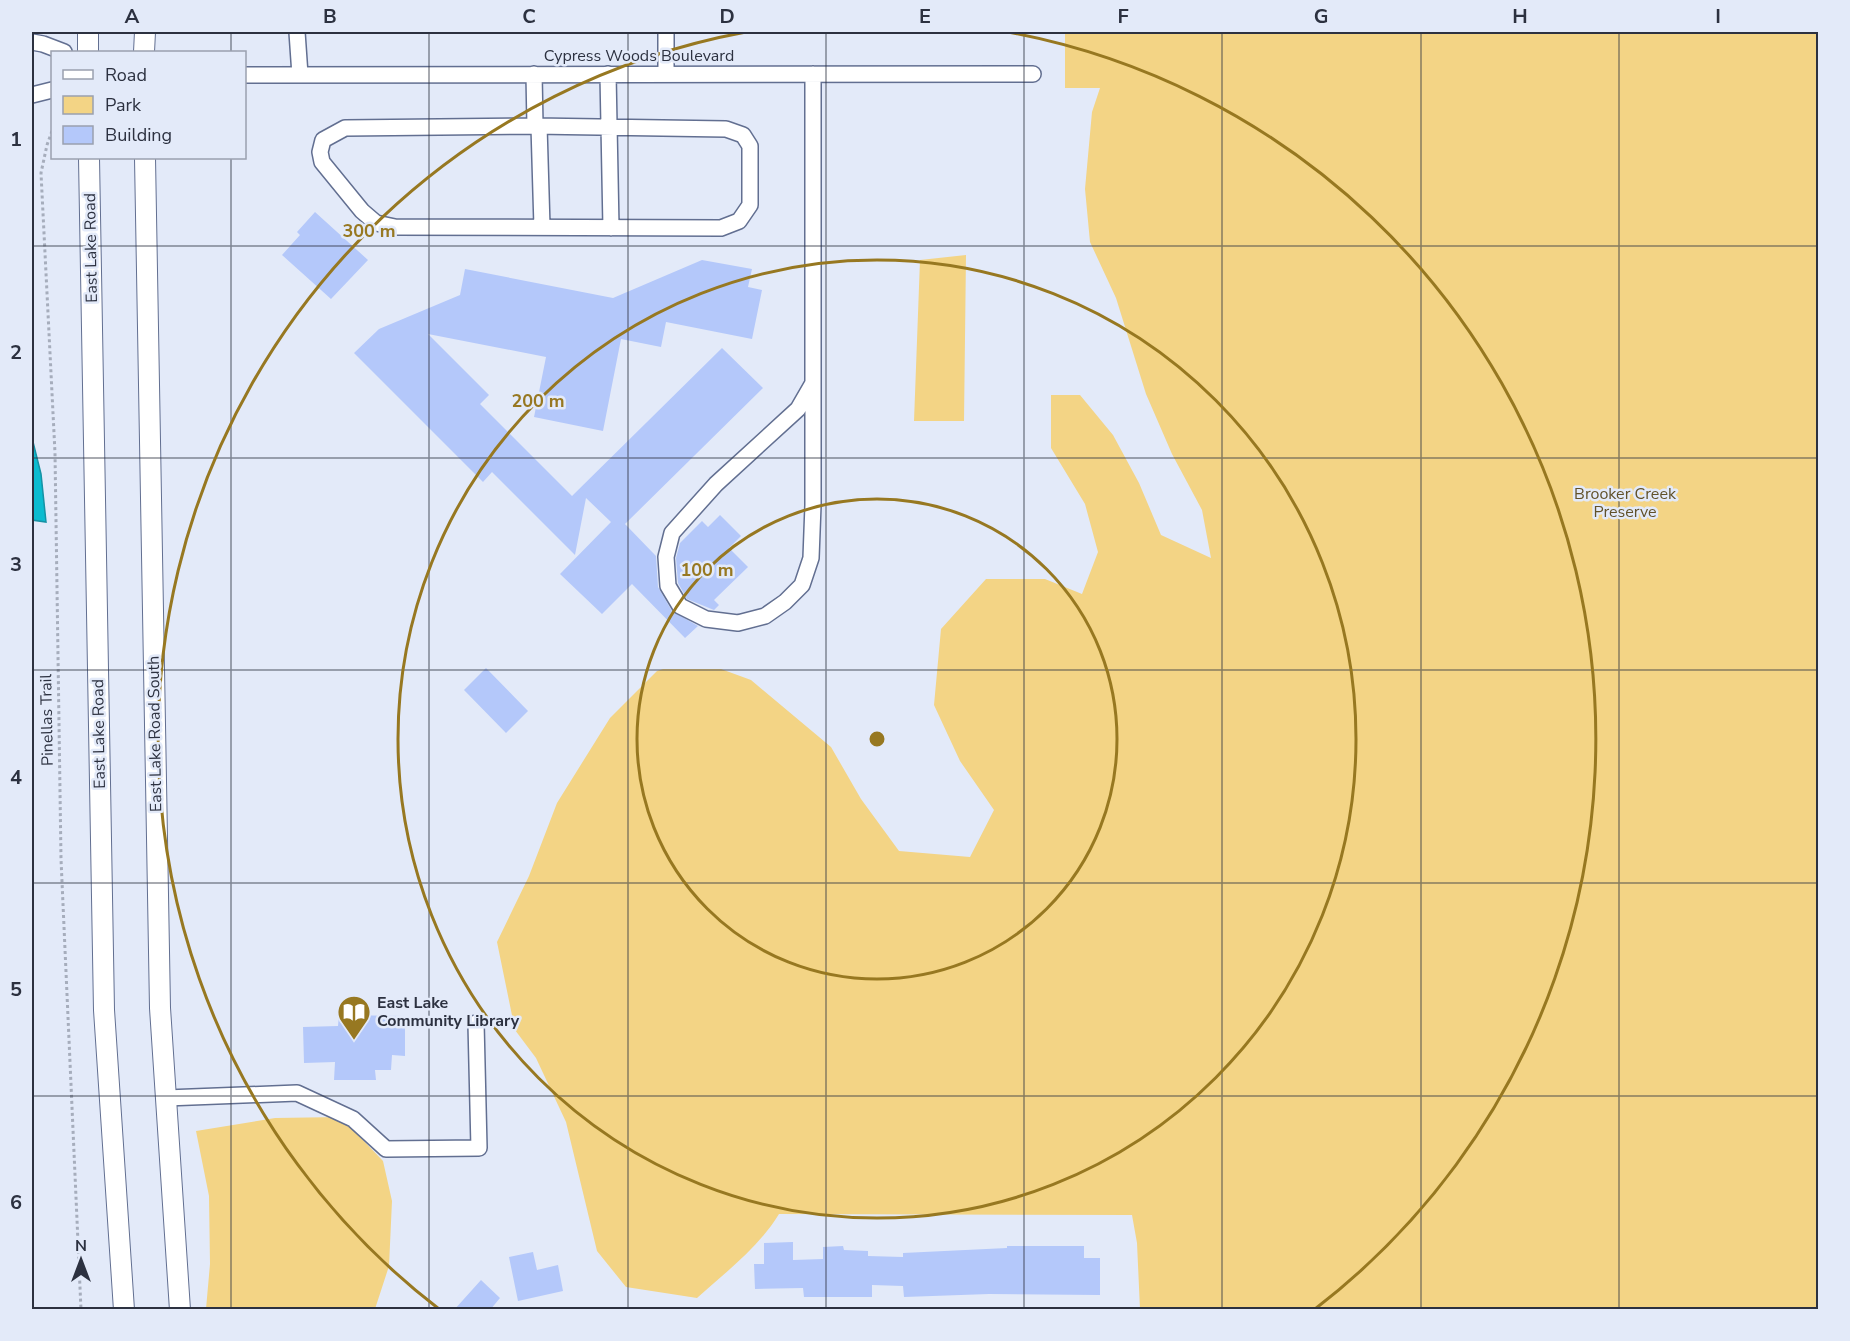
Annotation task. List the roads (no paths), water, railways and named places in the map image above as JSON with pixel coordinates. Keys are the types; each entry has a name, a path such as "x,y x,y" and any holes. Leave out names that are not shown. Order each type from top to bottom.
{"main road":[{"path":"88,32 88,51"},
{"path":"144,51 145,32"},
{"name":"East Lake Road","path":"89,159 104,1010 124,1310"},
{"name":"East Lake Road South","path":"145,159 160,1008 180,1310"}],"street":[{"path":"297,32 300,75"},
{"path":"666,32 666,74"},
{"path":"32,42 61,51"},
{"path":"534,74 542,227"},
{"path":"608,74 610,228"},
{"path":"813,74 813,383 812,558 802,585 785,602 765,616 738,623 706,619 680,606 668,586 666,557 672,533 716,484 798,409 813,383"},
{"name":"Cypress Woods Boulevard","path":"246,75 1033,74"},
{"path":"32,95 51,90"},
{"path":"537,126 726,129 743,135 750,146 750,205 739,221 721,228 395,227 376,223 362,211 322,162 320,152 323,140 345,128 537,126"},
{"path":"165,1098 297,1093 353,1119 387,1149 479,1148 476,1023"}],"water":[{"path":"32,438 41,474 46,522 32,520"}],"place":[{"name":"East Lake Community Library","path":"354,1041"}],"park label":[{"name":"Brooker Creek Preserve","path":"1625,503"}]}
